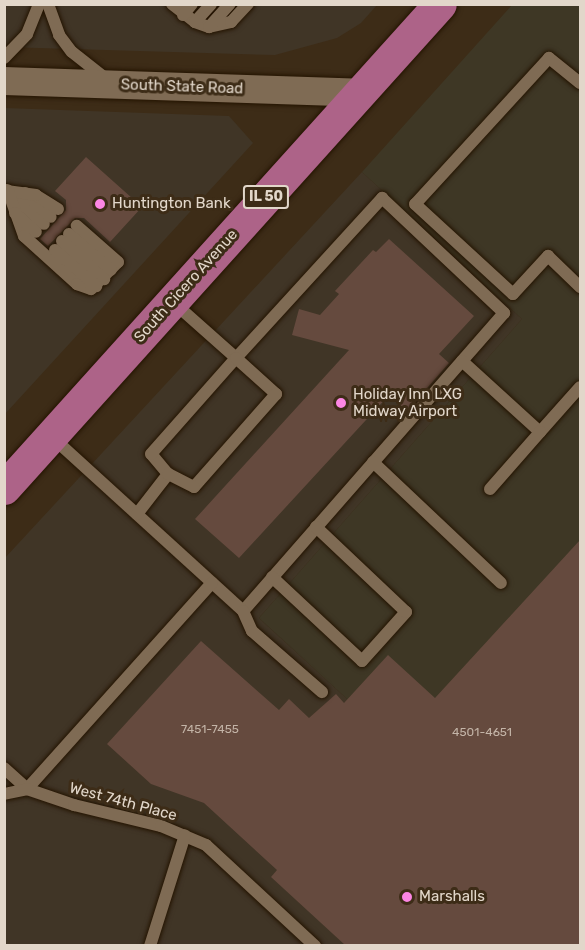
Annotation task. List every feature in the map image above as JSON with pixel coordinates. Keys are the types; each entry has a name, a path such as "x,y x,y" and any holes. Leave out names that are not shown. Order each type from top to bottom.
{"main road":[{"name":"South Cicero Avenue","path":"4,488 440,4"}],"street":[{"name":"South State Road","path":"4,81 360,93"}],"lane":[{"path":"4,58 27,34 39,4"},
{"path":"48,4 58,34 72,52 116,85"},
{"path":"172,4 183,15 209,27 231,22 248,4"},
{"path":"183,15 192,4"},
{"path":"195,22 211,4"},
{"path":"209,27 230,4"},
{"path":"580,83 549,58 415,204 513,294 548,256 580,287"},
{"path":"6,190 45,198 47,220"},
{"path":"6,190 24,236 68,276 84,289 107,274"},
{"path":"6,190 47,220"},
{"path":"172,302 236,358 276,394 194,488 168,474 151,454 236,358 382,198 504,313 243,611"},
{"path":"12,210 47,220"},
{"path":"107,274 66,237 107,274"},
{"path":"462,361 540,432"},
{"path":"490,489 580,387"},
{"path":"51,436 243,611 252,631 322,692"},
{"path":"373,462 501,583"},
{"path":"137,514 168,474"},
{"path":"272,577 362,661 406,612 316,527"},
{"path":"27,789 212,583"},
{"name":"West 74th Place","path":"4,768 27,789 184,835 206,846 315,945"},
{"name":"West 74th Place","path":"4,794 27,789"},
{"path":"150,945 184,835"}],"shaded area":[{"path":"5,5 377,5 361,23 337,38 275,55 5,47"},
{"path":"512,5 580,5 580,913 259,618 522,319 362,172"},
{"path":"5,108 229,116 253,143 5,414"},
{"path":"362,172 522,319 259,618 580,913 580,945 5,945 4,559"}],"building":[{"name":"Huntington Bank","path":"86,157 142,207 110,242 84,218 75,218 48,246 40,239 66,210 66,200 55,191"},
{"name":"Holiday Inn LXG Midway Airport","path":"389,239 474,316 439,354 449,363 407,411 389,395 239,558 195,519 349,350 292,335 299,309 320,315 339,294 335,291 373,250 376,252"},
{"path":"580,540 580,945 345,945 271,877 277,870 204,803 151,784 107,744 201,641 279,710 289,699 309,718 336,694 344,703 388,655 435,698"}],"place":[{"name":"Huntington Bank","path":"100,204"},
{"name":"Holiday Inn LXG Midway Airport","path":"341,403"},
{"name":"Marshalls","path":"407,897"}]}
